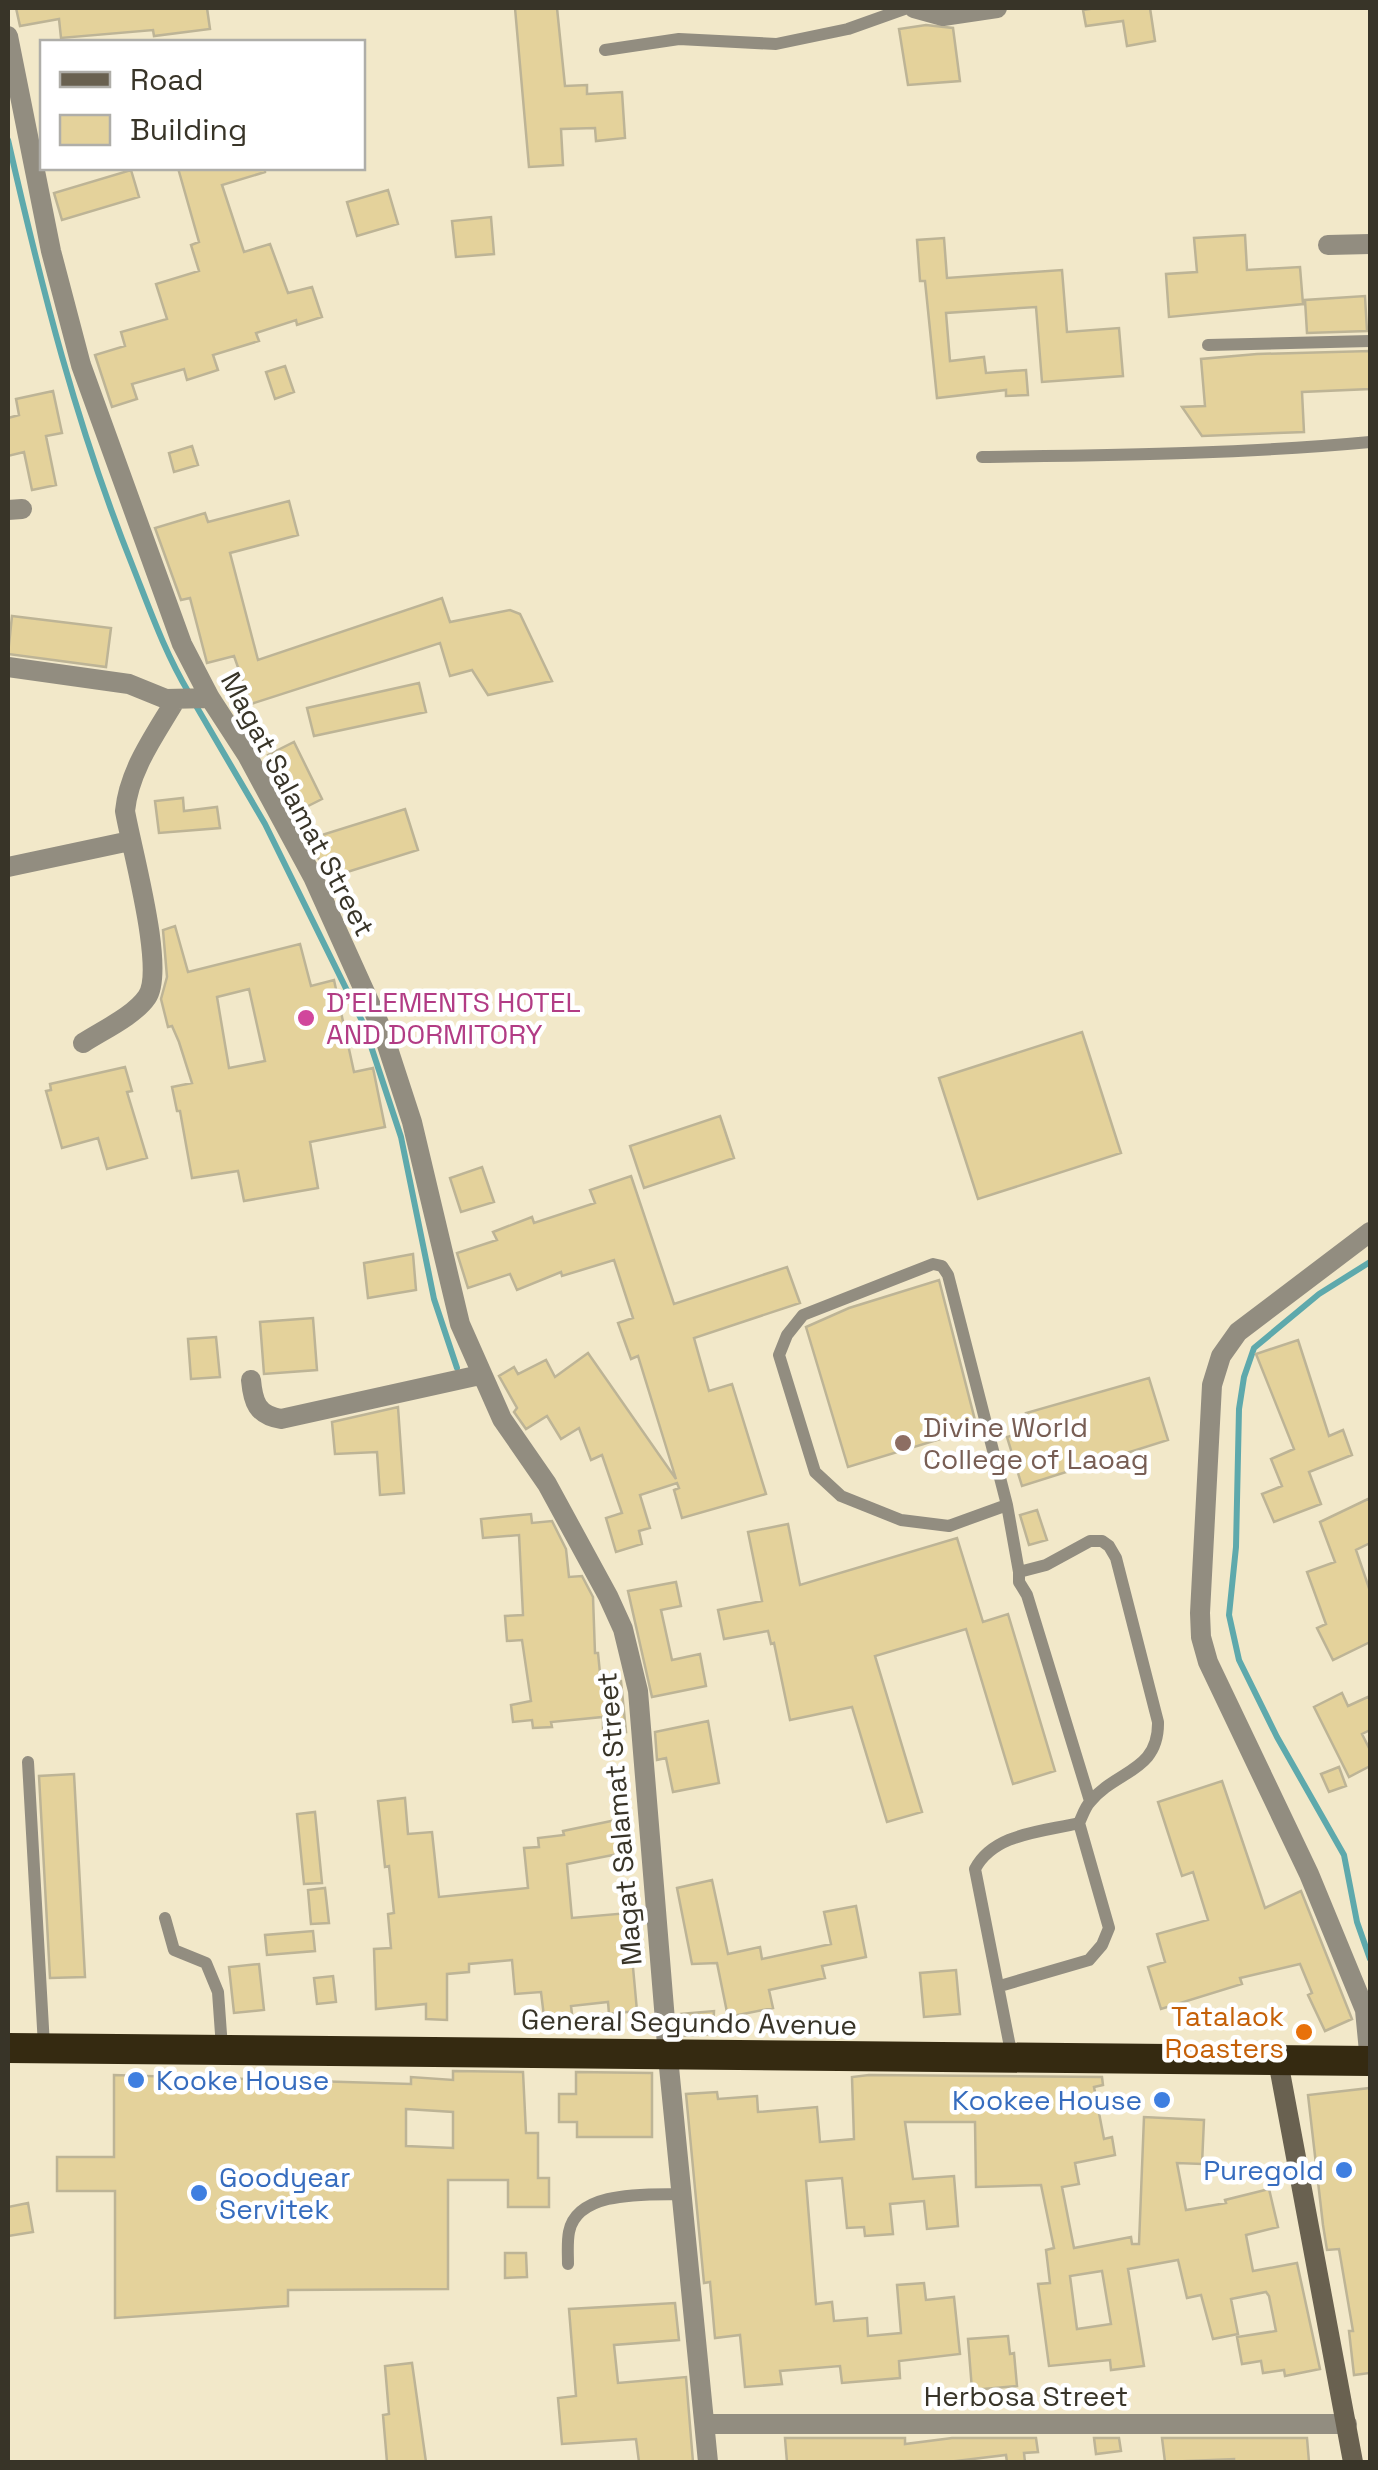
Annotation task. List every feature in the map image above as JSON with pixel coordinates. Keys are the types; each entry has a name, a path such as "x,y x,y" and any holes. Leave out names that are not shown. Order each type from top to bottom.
{"highway":[{"name":"General Segundo Avenue","path":"8,2048 1370,2062"}],"main road":[{"path":"1278,2060 1353,2462"}],"street":[{"path":"911,8 942,16 997,8"},
{"name":"Magat Salamat Street","path":"8,36 51,251 81,366 182,644 207,698 247,755 313,877 382,1030 412,1122 460,1324 480,1375 502,1419 547,1484 608,1596 632,1656 708,2462"},
{"path":"1328,245 1370,244"},
{"path":"8,667 129,684 178,700 207,698"},
{"path":"83,1043 149,996 150,932 125,810 127,791 178,700"},
{"path":"8,867 130,841"},
{"path":"1370,1232 1238,1332 1222,1356 1212,1385 1200,1613 1208,1662 1309,1874 1365,2010 1370,2062"},
{"path":"251,1380 253,1400 260,1411 281,1419 480,1375"},
{"name":"Herbosa Street","path":"705,2424 1348,2424"}],"lane":[{"path":"605,50 679,38 776,44 848,29 911,8"},
{"path":"1208,345 1370,340"},
{"path":"982,457 1152,454 1370,442"},
{"path":"1007,1505 949,1526 901,1520 841,1496 815,1472 779,1356 787,1335 803,1315 933,1264 942,1266 948,1276 1007,1505 1019,1582 1090,1801"},
{"path":"1000,1986 1089,1960 1102,1945 1109,1928 1079,1823 1090,1801 1152,1754 1158,1741 1158,1722 1116,1558 1102,1541 1090,1541 1046,1564 1019,1572"},
{"path":"28,1762 44,2048"},
{"path":"1012,2057 974,1870 983,1854 998,1843 1079,1823"},
{"path":"165,1918 174,1950 206,1963 218,1992 222,2050"},
{"path":"568,2264 569,2228 581,2212 602,2199 682,2194"}],"building":[{"path":"16,8 207,8 210,29 154,36 153,30 61,38 59,19 20,26"},
{"path":"515,8 557,8 565,86 587,85 587,94 622,92 625,138 596,141 595,128 561,129 563,165 529,167"},
{"path":"1150,8 1155,41 1127,46 1123,21 1086,26 1083,10"},
{"path":"926,25 953,28 960,81 908,85 899,29"},
{"path":"131,170 139,197 62,220 54,193"},
{"path":"179,170 265,170 222,185 244,252 270,244 288,293 312,287 322,317 297,325 296,320 256,333 259,341 213,355 218,370 187,380 184,369 132,384 137,399 112,407 95,355 125,346 121,332 167,319 156,284 199,271 191,245 199,242"},
{"path":"388,190 398,224 357,236 347,202"},
{"path":"491,217 494,254 456,257 452,221"},
{"path":"1245,235 1247,270 1300,267 1303,304 1169,317 1166,274 1197,272 1194,238"},
{"path":"944,238 947,278 1062,270 1067,332 1119,328 1123,376 1042,382 1036,307 946,313 950,361 984,357 986,373 1026,370 1028,395 1006,396 1006,390 937,398 917,240"},
{"path":"1365,296 1367,331 1307,333 1305,300"},
{"path":"1370,351 1370,389 1302,392 1304,432 1202,436 1182,407 1205,406 1201,359"},
{"path":"285,366 294,392 275,399 266,372"},
{"path":"53,391 62,433 46,436 56,485 32,490 24,452 8,456 8,418 19,415 16,399"},
{"path":"192,446 198,465 174,472 169,453"},
{"path":"289,501 298,535 230,553 258,660 442,598 450,622 510,610 520,614 552,681 488,695 472,670 450,676 440,643 251,704 234,656 207,663 190,598 181,600 155,528 205,513 208,522"},
{"path":"12,616 111,628 106,667 8,654"},
{"path":"419,683 426,712 314,736 307,708"},
{"path":"294,742 322,799 296,812 268,755"},
{"path":"183,798 184,811 217,807 220,828 159,833 155,801"},
{"path":"405,809 418,850 328,878 309,839"},
{"path":"175,926 188,972 300,944 311,986 334,980 354,1072 373,1068 385,1127 310,1142 318,1188 244,1201 238,1171 192,1178 172,1087 192,1083 179,1042 172,1026 168,1027 161,999 167,977 163,930","holes":["249,989 265,1061 229,1068 217,997"]},
{"path":"1082,1032 1121,1153 978,1199 939,1078"},
{"path":"125,1067 132,1091 127,1092 147,1158 107,1169 98,1138 62,1148 46,1091 51,1090 50,1084"},
{"path":"720,1116 734,1158 644,1188 630,1146"},
{"path":"482,1167 494,1202 461,1212 450,1178"},
{"path":"631,1176 674,1304 787,1267 800,1303 694,1338 709,1391 732,1384 766,1494 682,1518 674,1490 679,1488 677,1483 640,1495 650,1528 639,1531 642,1544 616,1552 606,1518 622,1513 602,1455 591,1460 579,1428 561,1439 547,1416 526,1429 499,1376 514,1367 518,1374 546,1360 555,1377 588,1353 676,1479 638,1356 631,1359 618,1323 633,1318 614,1260 562,1276 561,1272 517,1290 510,1274 468,1288 457,1253 497,1240 493,1232 532,1217 534,1223 595,1203 590,1190"},
{"path":"413,1254 416,1290 368,1298 364,1263"},
{"path":"939,1280 977,1428 848,1467 806,1327 849,1308"},
{"path":"313,1318 317,1370 264,1374 260,1322"},
{"path":"216,1337 220,1377 191,1379 188,1339"},
{"path":"1298,1340 1329,1436 1343,1430 1352,1455 1309,1472 1321,1504 1274,1522 1262,1494 1282,1486 1271,1459 1294,1449 1256,1354"},
{"path":"1149,1378 1168,1440 1022,1486 1007,1437 1031,1430 1026,1413"},
{"path":"398,1407 404,1493 380,1495 377,1452 335,1454 332,1422"},
{"path":"1370,1498 1370,1543 1356,1550 1370,1591 1370,1642 1333,1660 1317,1628 1326,1624 1307,1572 1335,1562 1320,1522"},
{"path":"1037,1510 1047,1540 1029,1545 1020,1515"},
{"path":"531,1514 532,1523 552,1521 566,1549 569,1577 582,1576 593,1597 595,1653 601,1683 621,1681 626,1732 603,1733 603,1717 551,1722 552,1727 533,1728 532,1720 513,1722 511,1705 531,1701 522,1640 507,1641 505,1616 523,1615 519,1535 483,1538 481,1519"},
{"path":"788,1524 800,1585 957,1538 983,1622 1008,1614 1055,1771 1013,1784 966,1629 875,1656 922,1812 887,1822 852,1707 790,1720 768,1631 724,1639 718,1610 762,1601 748,1532"},
{"path":"676,1582 681,1606 661,1610 672,1660 700,1654 706,1686 652,1697 628,1591"},
{"path":"1342,1693 1348,1706 1370,1696 1370,1730 1362,1734 1370,1750 1370,1766 1349,1777 1314,1707"},
{"path":"708,1721 719,1783 673,1792 666,1758 657,1760 655,1732"},
{"path":"1339,1767 1346,1786 1329,1792 1321,1774"},
{"path":"74,1774 85,1977 50,1978 39,1776"},
{"path":"1222,1781 1265,1908 1301,1891 1352,2019 1325,2031 1308,1995 1312,1993 1300,1964 1240,1978 1242,1984 1161,2009 1148,1967 1165,1962 1157,1934 1208,1920 1193,1872 1182,1876 1158,1802"},
{"path":"405,1798 408,1834 432,1832 439,1897 528,1888 524,1848 539,1847 538,1838 616,1820 623,1853 567,1864 572,1918 628,1913 637,2011 609,2014 608,2002 571,2006 572,2014 544,2017 541,1992 515,1994 512,1960 469,1964 469,1972 447,1974 447,2020 426,2019 426,2004 376,2009 374,1949 391,1948 388,1914 394,1913 378,1801"},
{"path":"315,1812 322,1883 304,1884 297,1814"},
{"path":"712,1880 728,1954 760,1947 762,1959 831,1944 824,1912 856,1906 866,1957 822,1966 825,1978 769,1990 773,2008 728,2017 717,1963 692,1964 677,1888"},
{"path":"325,1888 329,1923 311,1924 308,1890"},
{"path":"313,1931 315,1951 267,1955 265,1935"},
{"path":"259,1964 264,2010 234,2013 229,1967"},
{"path":"956,1970 960,2014 924,2017 920,1973"},
{"path":"333,1976 336,2002 317,2004 314,1978"},
{"path":"714,2011 713,2034 680,2036 681,2014"},
{"path":"453,2071 523,2072 526,2133 538,2133 538,2178 549,2178 549,2207 508,2207 508,2180 448,2180 448,2289 288,2290 288,2306 115,2318 115,2191 57,2191 57,2157 114,2157 114,2075 411,2084 411,2077 453,2080","holes":["406,2109 453,2112 453,2148 406,2146"]},
{"path":"576,2072 652,2073 652,2137 577,2137 577,2122 559,2122 559,2094 576,2094"},
{"path":"852,2077 1102,2077 1103,2085 1094,2087 1104,2139 1112,2137 1115,2155 1075,2163 1079,2184 1062,2187 1074,2248 1131,2237 1132,2244 1139,2244 1144,2117 1204,2120 1202,2164 1177,2163 1186,2210 1226,2203 1225,2200 1269,2189 1278,2227 1246,2235 1253,2271 1297,2263 1320,2369 1285,2376 1284,2370 1263,2373 1261,2361 1242,2364 1237,2337 1276,2331 1269,2296 1266,2292 1231,2299 1238,2334 1213,2339 1201,2295 1187,2298 1178,2260 1128,2269 1144,2366 1111,2370 1110,2360 1049,2366 1038,2284 1050,2283 1046,2250 1054,2248 1041,2185 976,2187 975,2122 905,2122 913,2179 954,2176 958,2226 927,2229 924,2201 890,2204 893,2234 865,2236 864,2227 847,2228 842,2178 806,2181 816,2304 832,2302 834,2321 867,2318 868,2336 901,2333 897,2285 924,2283 926,2300 954,2297 960,2354 899,2361 900,2378 842,2383 840,2366 780,2371 782,2384 745,2387 740,2335 715,2338 710,2282 704,2283 686,2094 717,2092 718,2099 757,2096 758,2112 817,2107 820,2142 854,2139","holes":["1102,2271 1111,2324 1077,2329 1070,2276"]},
{"name":"Puregold","path":"1370,2088 1370,2373 1354,2375 1349,2331 1353,2331 1339,2249 1327,2250 1308,2095"},
{"path":"28,2203 33,2232 8,2236 8,2207"},
{"path":"505,2253 526,2253 527,2277 505,2278"},
{"path":"675,2303 679,2340 614,2345 618,2383 686,2377 693,2462 639,2462 636,2439 562,2444 558,2398 576,2396 569,2309"},
{"path":"1008,2336 1017,2386 972,2390 968,2339"},
{"path":"412,2363 426,2462 387,2462 383,2415 389,2414 385,2366"},
{"path":"785,2438 905,2438 905,2444 952,2438 1036,2438 1038,2452 1024,2453 1025,2462 1007,2462 1006,2455 948,2462 787,2462"},
{"path":"1094,2438 1119,2438 1121,2451 1096,2454"},
{"path":"1162,2438 1307,2438 1309,2462 1165,2462"}],"waterway":[{"path":"8,140 47,303 94,461 152,615 189,693"},
{"path":"195,704 265,824 364,1025 401,1137 434,1299 457,1368"},
{"path":"1370,1262 1319,1294 1254,1348 1239,1409 1236,1547 1229,1615 1239,1660 1277,1737 1344,1855 1357,1922 1370,1959"}],"place":[{"name":"D'ELEMENTS HOTEL AND DORMITORY","path":"306,1018"},
{"name":"Divine World College of Laoag","path":"903,1443"},
{"name":"Tatalaok Roasters","path":"1304,2032"},
{"name":"Kooke House","path":"136,2080"},
{"name":"Kookee House","path":"1162,2100"},
{"name":"Puregold","path":"1344,2170"},
{"name":"Goodyear Servitek","path":"199,2193"}]}
